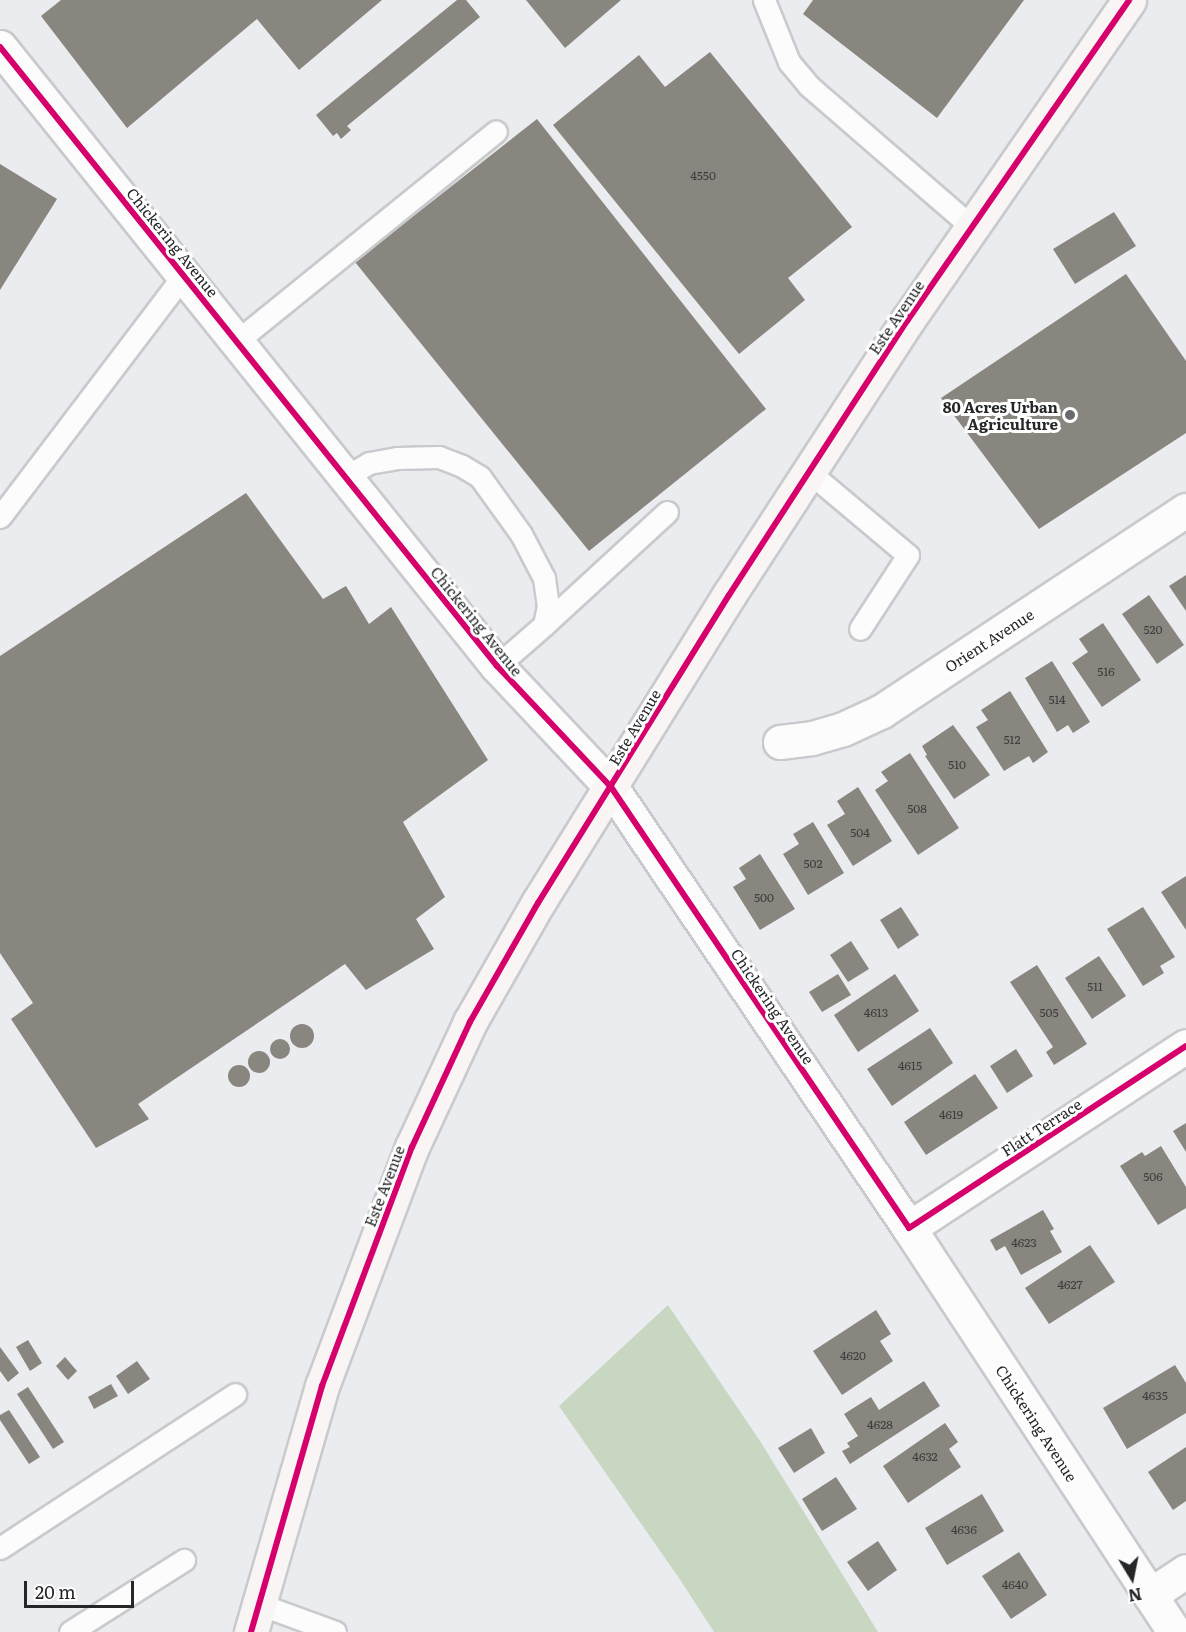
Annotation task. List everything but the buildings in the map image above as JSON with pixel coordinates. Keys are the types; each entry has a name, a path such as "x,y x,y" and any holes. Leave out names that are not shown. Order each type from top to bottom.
{"street":[{"name":"Este Avenue","path":"255,1618 322,1386 412,1147 476,1012 538,903 729,595 907,321 1129,0"},
{"name":"Chickering Avenue","path":"0,47 496,666 611,787 909,1228 1174,1632"},
{"name":"Orient Avenue","path":"780,742 812,738 843,729 882,711 1186,510"},
{"name":"Flatt Terrace","path":"909,1228 1186,1046"},
{"path":"1150,1595 1186,1571"}],"lane":[{"path":"764,0 789,62 809,86 972,227"},
{"path":"237,341 496,131"},
{"path":"0,517 184,275"},
{"path":"345,477 369,463 397,458 439,457 462,466 480,477 521,534 544,578 548,606 544,625"},
{"path":"809,472 908,555 860,629"},
{"path":"496,666 667,512"},
{"path":"0,1548 235,1394"},
{"path":"70,1632 184,1560"},
{"path":"255,1618 335,1632"}],"green space":[{"path":"668,1305 760,1441 878,1632 714,1632 559,1406"}],"cycle path":[{"path":"251,1632 322,1386 412,1147 470,1022 538,903 729,595 907,321 1129,0"},
{"path":"0,47 497,666 611,787 909,1228 1186,1046"}],"place":[{"name":"80 Acres Urban Agriculture","path":"1070,415"}]}
